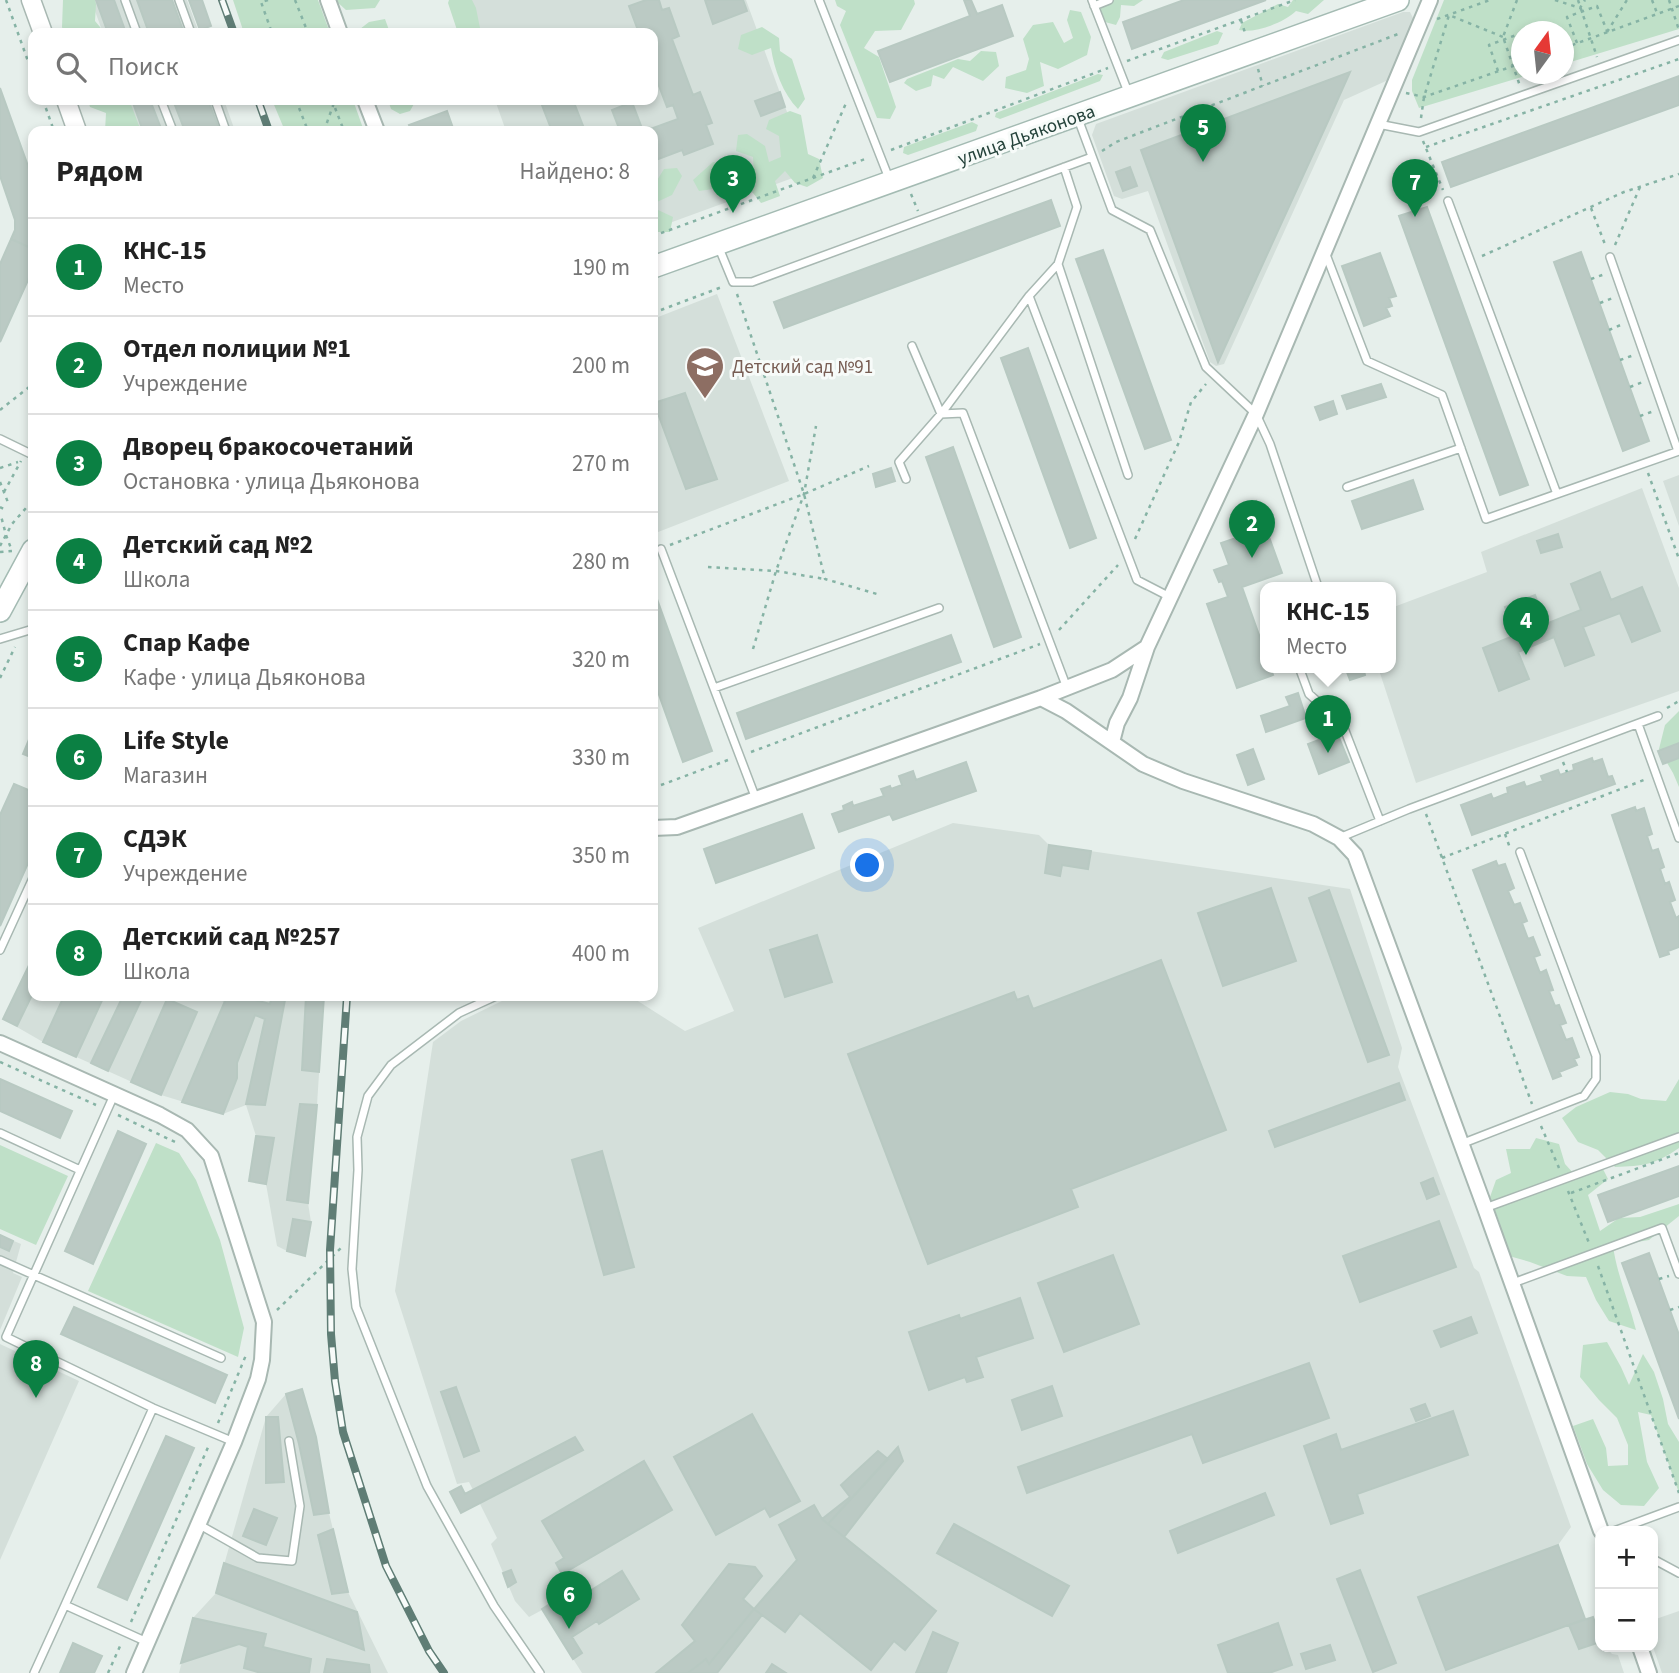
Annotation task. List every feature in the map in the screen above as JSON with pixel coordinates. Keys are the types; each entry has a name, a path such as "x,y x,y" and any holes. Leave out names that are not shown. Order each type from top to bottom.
{"main road":[{"name":"улица Дьяконова","path":"658,265 1392,1"},
{"path":"0,611 28,559"}],"street":[{"path":"31,0 41,28"},
{"path":"328,0 338,28"},
{"path":"1112,742 1147,647 1256,414 1430,0"},
{"path":"68,105 75,126"},
{"path":"367,105 375,126"},
{"path":"658,828 677,827 1041,698 1112,670 1147,647"},
{"path":"1102,674 1116,677 1128,685 1131,694"},
{"path":"1073,685 1072,708 1078,720"},
{"path":"1041,698 1143,764 1184,781 1313,824 1339,838 1355,855 1599,1526"},
{"path":"1095,732 1108,732 1119,720"},
{"path":"0,1044 160,1115 187,1130 211,1157 264,1322 258,1379 234,1442 134,1673"},
{"path":"1642,1652 1649,1673"}],"lane":[{"path":"125,0 136,28"},
{"path":"179,0 189,28"},
{"path":"819,0 890,181"},
{"path":"1109,0 1093,3 1129,96"},
{"path":"1377,124 1419,132 1679,40"},
{"path":"164,105 171,126"},
{"path":"217,105 224,126"},
{"path":"1077,115 1112,210 1150,230 1206,367 1256,414 1270,444 1316,582"},
{"path":"718,244 733,282 752,282 1092,157"},
{"path":"906,479 899,462 941,414 1029,296 1058,264 1077,207 1064,167"},
{"path":"1448,201 1557,494"},
{"path":"1324,251 1367,361 1442,395 1486,519 1679,451 1610,257"},
{"path":"1058,264 1128,475"},
{"path":"1029,296 1137,580 1170,598"},
{"path":"912,346 941,414"},
{"path":"941,414 963,413 1049,641 1073,685"},
{"path":"0,439 28,453"},
{"path":"1347,487 1461,448"},
{"path":"661,548 756,799"},
{"path":"714,688 939,608"},
{"path":"0,639 28,630"},
{"path":"1301,673 1309,694 1342,723 1380,821"},
{"path":"1339,838 1658,716"},
{"path":"1638,724 1679,838"},
{"path":"1461,1143 1584,1096 1596,1079 1596,1056 1520,852"},
{"path":"0,950 28,889"},
{"path":"485,1001 459,1013 391,1065 368,1096 357,1137 358,1170 352,1269 356,1307 427,1486 494,1606 540,1673"},
{"path":"114,1094 6,1337 153,1408 234,1442"},
{"path":"0,1133 80,1170"},
{"path":"1485,1208 1679,1136"},
{"path":"1512,1283 1662,1228 1679,1274"},
{"path":"0,1260 221,1358"},
{"path":"34,1673 153,1408"},
{"path":"198,1524 258,1558 292,1561 300,1506 289,1441"},
{"path":"1628,1526 1679,1507"},
{"path":"1658,1562 1679,1573"},
{"path":"65,1605 148,1642"}],"path":[{"path":"6,0 28,61"},
{"path":"268,0 261,2 270,28"},
{"path":"295,0 306,28"},
{"path":"658,234 1295,0"},
{"path":"1092,157 1116,142 1490,0"},
{"path":"1511,60 1503,38 1517,0"},
{"path":"1555,0 1581,10"},
{"path":"1578,0 1601,68"},
{"path":"1581,10 1584,0"},
{"path":"1607,32 1627,0"},
{"path":"1652,0 1657,14"},
{"path":"1669,0 1679,31"},
{"path":"1577,43 1567,17 1581,10 1597,5 1607,32"},
{"path":"1574,44 1679,6"},
{"path":"1449,15 1503,38"},
{"path":"1423,97 1449,15"},
{"path":"1498,71 1489,45 1511,36"},
{"path":"1448,201 1426,146 1679,59"},
{"path":"1392,90 1423,97 1511,67"},
{"path":"1519,84 1523,95"},
{"path":"813,178 854,89"},
{"path":"45,105 52,126"},
{"path":"298,105 306,126"},
{"path":"326,126 333,105"},
{"path":"335,105 342,126"},
{"path":"894,149 897,157"},
{"path":"1470,261 1591,207 1679,174"},
{"path":"1610,257 1640,187"},
{"path":"910,191 921,220"},
{"path":"1591,207 1610,257"},
{"path":"658,311 733,282 804,494 825,579"},
{"path":"658,786 1049,641 1127,555 1179,442 1191,402 1214,374"},
{"path":"0,410 28,388"},
{"path":"753,649 776,572 804,494 816,426"},
{"path":"0,468 21,460 4,492"},
{"path":"1644,463 1679,559"},
{"path":"661,548 804,494 869,466"},
{"path":"0,482 9,505"},
{"path":"0,546 12,524 28,506"},
{"path":"0,507 6,510"},
{"path":"0,552 12,551 1,516"},
{"path":"708,566 825,579 877,594"},
{"path":"0,678 16,645 28,632"},
{"path":"1658,716 1671,704 1679,701"},
{"path":"1442,858 1657,776"},
{"path":"1422,805 1536,1115"},
{"path":"1505,834 1510,847"},
{"path":"1569,1194 1679,1153"},
{"path":"264,1322 355,1234"},
{"path":"1593,1253 1679,1493"},
{"path":"1670,1310 1679,1307"}],"shaded area":[{"path":"91,0 187,0 197,28 101,28"},
{"path":"458,0 746,0 809,172 658,227 658,126 504,126 497,105 658,105 658,28 468,28"},
{"path":"1403,12 1410,12 1413,18 1412,29 1392,75 1386,81 1344,100 1224,364 1216,366 1210,362 1148,191 1122,199 1114,196 1092,135 1096,124"},
{"path":"129,105 226,105 233,126 137,126"},
{"name":"Детский сад №91","path":"717,294 789,481 658,532 658,317"},
{"path":"1679,475 1679,526 1663,481"},
{"path":"1642,488 1679,588 1679,691 1416,783 1380,673 1396,673 1396,606 1487,572 1481,552"},
{"path":"953,823 1039,835 1049,845 1350,889 1402,1048 1398,1067 1474,1268 1479,1272 1571,1527 1558,1545 1585,1618 1593,1617 1595,1623 1595,1652 1618,1655 1624,1673 582,1673 542,1610 529,1617 515,1601 491,1544 497,1538 469,1482 457,1484 395,1291 433,1042 461,1021 502,1001 638,1001 685,1031 734,1011 698,928"},
{"path":"28,967 28,1001 324,1001 308,1203 311,1222 305,1256 277,1246 266,1184 249,1181 256,1136 246,1105 223,1114 161,1095 43,1042 3,1019"},
{"path":"0,1235 21,1244 13,1273 22,1277 0,1330"},
{"path":"0,1344 79,1381 0,1560"},
{"path":"302,1389 316,1437 329,1513 348,1592 388,1673 179,1673 193,1618 216,1593 266,1417 286,1394"},
{"path":"1679,1611 1679,1673 1662,1673 1655,1652 1658,1652 1658,1618"}],"green space":[{"path":"63,0 95,0 95,21 101,28 62,27"},
{"path":"233,0 318,0 328,28 242,28"},
{"path":"335,0 380,0 375,8 346,10"},
{"path":"449,0 472,0 480,28 456,28"},
{"path":"835,0 914,0 915,4 901,30 875,31 864,48 879,57 896,107 890,119 877,118 840,25 846,11 837,6"},
{"path":"1099,0 1143,0 1134,6 1121,5 1116,25 1105,22 1097,8"},
{"path":"1293,0 1324,0 1308,14 1296,11 1269,26 1239,30 1242,23 1278,4 1288,7"},
{"path":"1444,0 1679,0 1679,29 1574,61 1574,21 1511,21 1511,80 1419,108 1412,91 1412,80"},
{"path":"1070,10 1081,12 1091,37 1087,55 1058,69 1040,62 1044,86 1027,93 1005,88 1006,77 1026,70 1029,59 1023,39 1033,25 1053,22 1064,43 1073,38 1067,20"},
{"path":"385,19 388,28 361,28 369,22"},
{"path":"762,27 779,38 780,51 792,59 805,99 798,109 780,81 771,48 752,55 738,49 741,35"},
{"path":"1217,31 1223,33 1218,44 1168,60 1161,58 1164,52"},
{"path":"981,51 996,52 999,66 983,81 953,67 944,79 933,75 931,86 916,91 904,83 907,79 958,59 970,61"},
{"path":"1098,74 1103,75 1100,81 1000,119 995,117 996,113"},
{"path":"131,105 139,126 105,126 106,113 90,107"},
{"path":"274,105 355,105 362,126 283,126"},
{"path":"390,105 413,105 410,111 400,114 391,109"},
{"path":"790,111 801,115 808,154 819,159 823,178 807,187 795,183 785,171 775,181 780,196 761,203 749,188 731,197 713,189 699,191 693,180 713,162 731,165 737,180 754,178 753,157 736,151 738,135 747,134 765,146 769,162 781,157 779,136 766,129 769,120"},
{"path":"972,122 978,125 976,131 908,155 903,153 904,147"},
{"path":"677,168 682,176 672,195 658,202 658,179 664,169"},
{"path":"658,210 673,217 670,232 658,232"},
{"path":"1679,711 1679,787 1659,749 1665,725"},
{"path":"1679,1079 1679,1148 1655,1161 1615,1167 1598,1150 1578,1142 1562,1118 1576,1107 1610,1092 1666,1101"},
{"path":"1536,1138 1559,1144 1565,1164 1575,1175 1601,1165 1608,1179 1588,1195 1600,1231 1619,1218 1640,1217 1679,1204 1679,1216 1649,1240 1613,1246 1636,1330 1609,1321 1586,1277 1567,1276 1502,1254 1500,1224 1490,1197 1496,1180 1511,1173 1506,1149 1530,1149"},
{"path":"156,1143 179,1153 196,1180 220,1240 244,1328 238,1357 88,1291"},
{"path":"0,1145 68,1176 36,1245 0,1229"},
{"path":"1607,1342 1629,1385 1643,1354 1654,1372 1668,1424 1679,1442 1679,1493 1651,1415 1638,1412 1647,1462 1659,1488 1644,1506 1621,1505 1603,1490 1587,1464 1573,1426 1593,1419 1606,1448 1608,1466 1628,1465 1628,1445 1617,1418 1580,1377 1583,1345"}],"building":[{"path":"96,0 114,0 124,28 106,28"},
{"path":"137,0 172,0 182,28 147,28"},
{"path":"189,0 202,0 211,26 199,28"},
{"path":"646,0 659,0 662,10 669,8 679,36 672,39 693,95 700,92 712,123 706,125 713,144 684,155 682,150 658,159 658,126 678,119 673,105 667,107 658,83 658,28 637,28 629,6"},
{"path":"705,0 743,0 747,11 713,24"},
{"path":"964,0 971,0 977,14 1002,5 1013,36 890,82 878,51 970,16"},
{"path":"1184,0 1266,0 1132,49 1123,22"},
{"path":"1350,72 1329,119 1218,362 1141,150"},
{"path":"1679,76 1679,105 1451,187 1442,162"},
{"path":"0,88 28,166 28,247 11,239 15,220 0,176"},
{"path":"780,92 785,107 761,116 755,101"},
{"path":"134,105 152,105 160,126 141,126"},
{"path":"175,105 210,105 218,126 183,126"},
{"path":"542,105 575,105 583,126 550,126"},
{"path":"633,105 641,126 618,126 612,110"},
{"path":"447,111 452,126 410,126"},
{"path":"1130,167 1137,186 1123,191 1116,172"},
{"path":"1051,200 1060,226 784,328 774,302"},
{"path":"1427,207 1528,485 1500,495 1399,216"},
{"path":"11,239 28,247 28,280 0,342 0,264"},
{"path":"1103,250 1171,440 1145,449 1076,259"},
{"path":"1581,252 1649,441 1623,451 1554,262"},
{"path":"1380,253 1396,296 1389,298 1392,306 1386,308 1390,316 1364,326 1342,266"},
{"path":"1028,348 1096,538 1070,548 1001,358"},
{"path":"1381,384 1386,397 1347,409 1342,396"},
{"path":"685,393 717,479 686,489 658,414 658,402"},
{"path":"1333,401 1337,414 1320,420 1315,407"},
{"path":"953,447 1021,637 994,647 926,457"},
{"path":"891,468 895,481 876,487 873,474"},
{"path":"1413,480 1423,509 1362,529 1352,501"},
{"path":"1256,501 1282,573 1242,587 1260,638 1260,673 1273,675 1237,688 1207,604 1228,597 1214,570 1229,565 1221,543 1242,536 1237,522 1243,520 1248,504"},
{"path":"1558,534 1562,547 1541,553 1537,541"},
{"path":"1600,572 1611,600 1642,587 1660,631 1632,642 1620,613 1583,627 1594,655 1565,666 1554,637 1518,652 1529,679 1499,691 1483,648 1516,635 1505,607 1535,595 1546,624 1581,610 1571,584"},
{"path":"658,602 712,751 683,762 658,692"},
{"path":"951,635 961,662 746,739 737,713"},
{"path":"1347,673 1364,673 1365,675 1350,680"},
{"path":"1298,693 1306,718 1266,732 1261,716 1290,706 1286,697"},
{"path":"1337,733 1349,762 1319,774 1308,744"},
{"path":"28,742 28,756 23,754"},
{"path":"1679,743 1679,758 1663,764 1658,751"},
{"path":"1253,749 1264,779 1248,785 1237,755"},
{"path":"1592,758 1593,762 1602,759 1608,777 1612,776 1615,784 1472,835 1461,805 1491,794 1493,799 1508,793 1507,788 1524,782 1526,787 1543,781 1541,776 1558,770 1560,775 1574,770 1573,765"},
{"path":"966,762 976,791 893,820 890,814 839,832 832,814 844,810 843,806 852,802 853,806 884,796 881,789 902,785 899,776 913,771 916,780"},
{"path":"14,784 28,790 28,863 0,926 0,815"},
{"path":"1635,807 1636,811 1644,808 1652,834 1647,836 1652,851 1658,849 1664,867 1660,869 1665,884 1669,882 1675,900 1670,902 1676,918 1679,916 1679,947 1660,957 1612,815"},
{"path":"802,814 814,848 716,883 704,849"},
{"path":"1049,845 1091,851 1088,869 1062,865 1060,876 1045,873"},
{"path":"1496,861 1498,866 1505,864 1514,888 1508,891 1514,905 1520,903 1527,921 1522,923 1528,939 1533,937 1540,955 1534,957 1540,973 1546,970 1553,990 1549,991 1555,1006 1559,1005 1566,1023 1560,1025 1566,1040 1572,1038 1579,1057 1574,1059 1577,1065 1559,1072 1561,1076 1553,1079 1473,870"},
{"path":"1271,888 1296,961 1223,986 1198,913"},
{"path":"1329,890 1389,1055 1368,1062 1309,898"},
{"path":"817,935 832,982 785,997 770,950"},
{"path":"1161,960 1226,1130 1071,1189 1078,1207 928,1264 848,1054 1014,992 1017,1000 1028,996 1033,1009"},
{"path":"28,967 29,1001 17,1026 3,1019"},
{"path":"62,1001 102,1001 76,1057 43,1042"},
{"path":"121,1001 141,1001 108,1071 91,1063"},
{"path":"166,1001 197,1012 161,1095 131,1082"},
{"path":"225,1001 259,1001 270,1004 271,1001 285,1001 265,1105 246,1104 265,1019 255,1015 237,1063 237,1078 223,1114 182,1102"},
{"path":"306,1001 324,1001 319,1072 302,1070"},
{"path":"0,1079 72,1111 60,1138 0,1111"},
{"path":"1399,1083 1405,1100 1275,1147 1269,1131"},
{"path":"300,1104 317,1105 308,1203 287,1200"},
{"path":"118,1131 146,1144 93,1264 65,1251"},
{"path":"256,1136 274,1138 266,1184 249,1181"},
{"path":"602,1151 634,1267 604,1275 572,1160"},
{"path":"1679,1166 1679,1196 1608,1222 1598,1195"},
{"path":"1433,1178 1439,1194 1427,1199 1421,1183"},
{"path":"293,1219 311,1222 305,1256 287,1251"},
{"path":"1439,1221 1456,1267 1360,1302 1343,1256"},
{"path":"0,1235 13,1241 9,1251 0,1247"},
{"path":"1649,1253 1679,1335 1679,1419 1622,1263"},
{"path":"1113,1255 1139,1324 1064,1352 1038,1283"},
{"path":"1020,1298 1033,1338 976,1357 983,1377 967,1382 965,1377 929,1390 909,1332 959,1315 960,1319"},
{"path":"74,1307 227,1375 215,1403 61,1334"},
{"path":"1471,1317 1477,1333 1441,1347 1434,1331"},
{"path":"1309,1363 1329,1418 1203,1463 1192,1434 1027,1493 1018,1467"},
{"path":"1052,1386 1062,1416 1022,1430 1012,1400"},
{"path":"456,1387 479,1451 464,1457 441,1392"},
{"path":"302,1389 316,1437 329,1513 314,1515 286,1394"},
{"path":"1425,1404 1430,1416 1416,1421 1411,1409"},
{"path":"1453,1411 1468,1455 1357,1494 1363,1513 1331,1524 1304,1446 1336,1434 1341,1450"},
{"path":"752,1414 800,1501 770,1517 765,1508 716,1535 674,1457"},
{"path":"266,1417 278,1417 284,1482 266,1483"},
{"path":"166,1436 194,1448 127,1600 98,1587"},
{"path":"575,1437 583,1450 461,1513 450,1492 461,1486 465,1494"},
{"path":"898,1447 903,1461 844,1537 828,1524"},
{"path":"878,1451 888,1459 828,1524 822,1519 850,1497 841,1485"},
{"path":"644,1461 672,1510 562,1574 556,1563 564,1558 542,1521"},
{"path":"1265,1493 1274,1515 1178,1553 1170,1531"},
{"path":"814,1505 822,1519 936,1611 905,1650 894,1641 871,1670 800,1613 785,1632 754,1609 797,1560 779,1525"},
{"path":"254,1509 277,1518 266,1545 243,1536"},
{"path":"954,1524 1069,1586 1052,1616 937,1553"},
{"path":"333,1529 348,1592 332,1594 318,1535"},
{"path":"1558,1545 1585,1619 1446,1670 1418,1597"},
{"path":"224,1563 357,1612 364,1650 216,1593"},
{"path":"729,1564 755,1567 762,1576 743,1599 754,1609 709,1664 706,1659 688,1673 656,1673 695,1641 682,1625"},
{"path":"511,1570 516,1582 508,1587 503,1573"},
{"path":"1360,1570 1396,1663 1373,1672 1337,1579"},
{"path":"622,1571 639,1599 572,1637 582,1653 573,1659 542,1609 558,1599 561,1604 572,1597 574,1601"},
{"path":"754,1609 762,1615 717,1673 688,1673 706,1659 709,1664"},
{"path":"1593,1617 1595,1644 1579,1649 1569,1625"},
{"path":"193,1618 266,1634 263,1647 311,1659 309,1673 261,1673 244,1668 248,1647 239,1644 181,1663"},
{"path":"1278,1623 1292,1665 1269,1673 1228,1673 1218,1645"},
{"path":"933,1632 958,1643 946,1673 916,1673"},
{"path":"73,1643 102,1656 94,1673 60,1673"},
{"path":"1330,1645 1335,1660 1306,1669 1301,1654"},
{"path":"327,1659 369,1665 370,1673 324,1673"},
{"path":"772,1664 786,1673 766,1673"}],"railway":[{"path":"222,0 232,28"},
{"path":"260,105 267,126"},
{"path":"347,1001 330,1250 331,1334 335,1381 343,1432 386,1566 429,1651 444,1673"}],"place":[{"name":"Спар Кафе","path":"1203,162"},
{"name":"Дворец бракосочетаний","path":"733,213"},
{"name":"СДЭК","path":"1415,217"},
{"name":"Детский сад №91","path":"705,400"},
{"name":"Отдел полиции №1","path":"1252,558"},
{"name":"Детский сад №2","path":"1526,655"},
{"name":"КНС-15","path":"1328,753"},
{"name":"Детский сад №257","path":"36,1398"},
{"name":"Life Style","path":"569,1629"}]}
